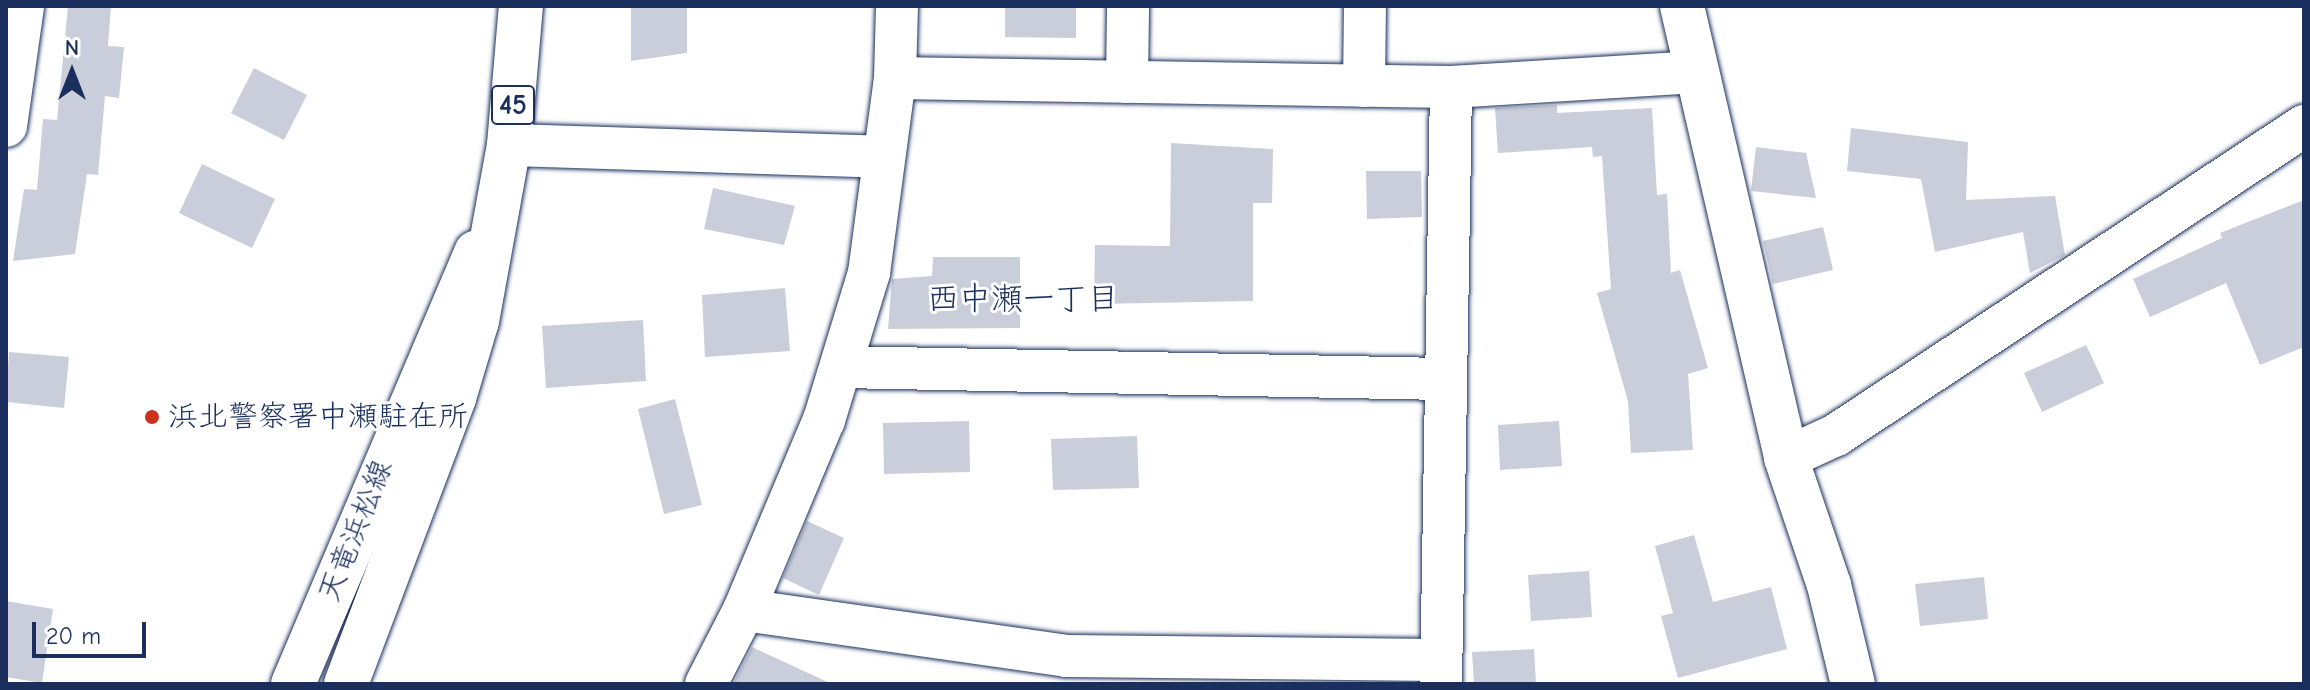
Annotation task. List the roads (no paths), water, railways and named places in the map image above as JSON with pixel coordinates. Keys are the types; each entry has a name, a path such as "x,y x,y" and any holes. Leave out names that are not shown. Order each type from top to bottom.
{"main road":[{"name":"天竜浜松線","path":"346,684 454,398 477,321 509,145 521,6"},
{"path":"1682,6 1786,458 1829,585 1853,684"},
{"name":"天竜浜松線","path":"293,684 453,297 500,203"}],"street":[{"path":"6,126 23,6"},
{"path":"706,684 744,610 824,420 869,273 895,78 897,6"},
{"path":"1127,82 1128,6"},
{"path":"1364,86 1365,6"},
{"path":"895,78 1451,87 1697,72"},
{"path":"744,610 1066,656 1441,672 1451,87"},
{"path":"1786,458 1836,435 2304,126"},
{"path":"509,145 884,157"},
{"path":"841,367 1445,379"}],"place":[{"name":"浜北警察署中瀬駐在所","path":"152,417"}],"district":[{"name":"西中瀬一丁目","path":"1023,299"}]}
